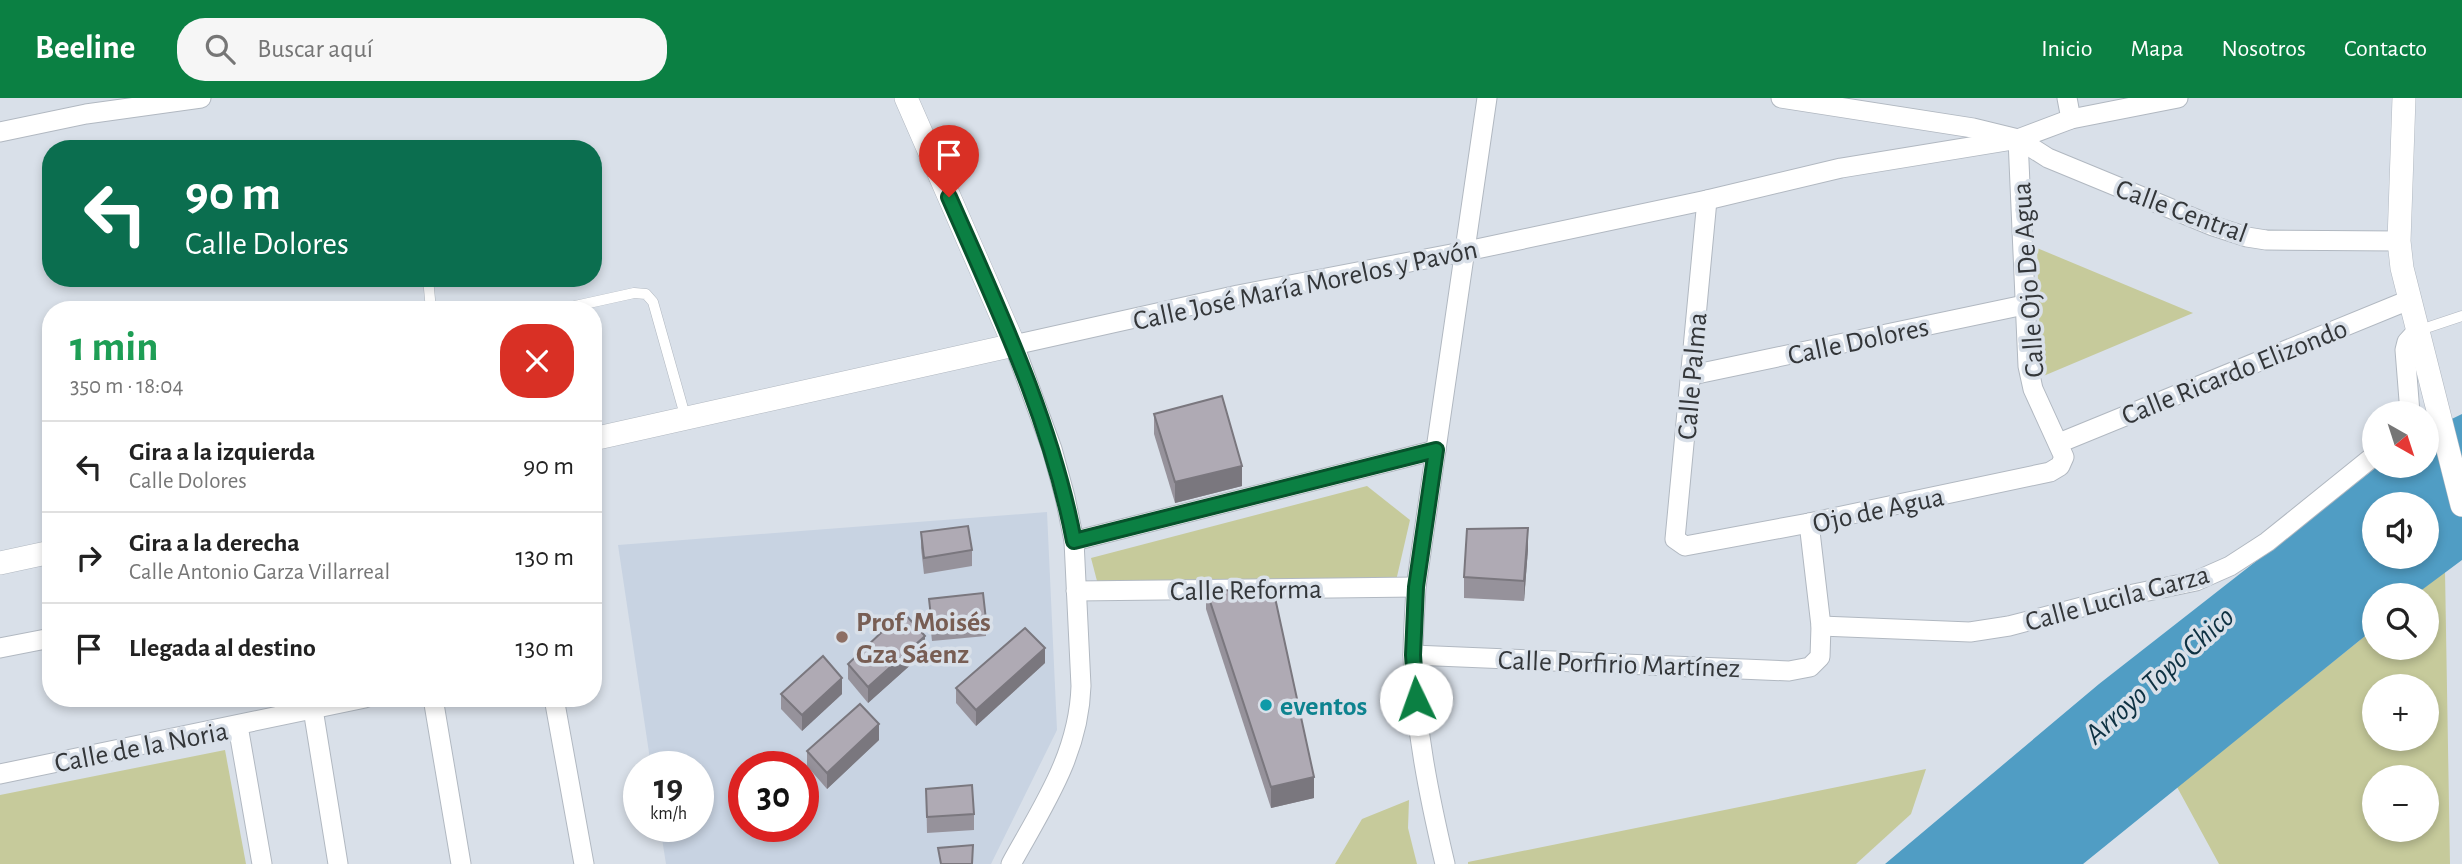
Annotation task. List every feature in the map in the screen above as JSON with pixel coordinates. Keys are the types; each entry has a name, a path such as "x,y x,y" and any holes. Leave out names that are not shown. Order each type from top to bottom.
{"street":[{"path":"0,132 86,114 201,98"},
{"path":"906,98 1014,345 1052,449 1074,541 1081,686 1076,733 1066,763 1011,864"},
{"path":"1445,864 1430,802 1416,699 1413,655 1416,587 1488,98"},
{"name":"Calle Central","path":"1781,98 1973,128 2018,139 2071,167 2246,237 2266,240 2399,242"},
{"path":"2067,98 2071,119"},
{"name":"Calle José María Morelos y Pavón","path":"602,437 1238,295 1466,251 1707,200 1842,168 2018,139 2071,119 2178,98"},
{"path":"2404,98 2399,242 2409,300 2462,505"},
{"name":"Calle Ojo De Agua","path":"2018,139 2028,366 2033,389 2061,450"},
{"name":"Calle Palma","path":"1685,546 1675,539 1707,200"},
{"name":"Calle Ricardo Elizondo","path":"2061,450 2409,300"},
{"name":"Calle Dolores","path":"1692,374 2024,305"},
{"path":"2409,401 2405,349 2407,342 2417,331"},
{"path":"1074,541 1436,450"},
{"name":"Ojo de Agua","path":"1685,546 2050,472 2060,466 2061,450"},
{"name":"Calle Lucila Garza","path":"1821,626 1970,632 2009,626 2124,596 2196,581 2230,566 2267,542 2362,465"},
{"path":"1809,523 1821,626"},
{"path":"0,563 42,554"},
{"name":"Calle Reforma","path":"1076,591 1416,587"},
{"name":"Calle Porfirio Martínez","path":"1413,655 1789,671 1810,667 1820,657 1821,626"},
{"path":"0,648 42,640"},
{"name":"Calle de la Noria","path":"0,774 322,707"},
{"path":"435,707 461,864"},
{"path":"556,707 584,864"},
{"path":"313,709 338,864"},
{"path":"238,726 262,864"}],"lane":[{"path":"598,301 634,293 646,294 653,302 686,419"},
{"path":"2417,331 2462,316"}],"shaded area":[{"name":"Prof. Moisés Gza Sáenz","path":"1047,512 1057,730 991,864 666,864 663,842 714,842 714,751 649,751 618,545"}],"green space":[{"path":"2037,248 2193,313 2041,377"},
{"path":"1367,486 1410,520 1396,581 1097,581 1091,558"},
{"path":"2445,571 2450,864 2219,864 2177,787 2362,638 2362,660 2439,660 2439,583 2430,583"},
{"path":"225,750 246,864 0,864 0,795"},
{"path":"1926,769 1911,814 1856,864 1468,864 1468,862"},
{"path":"1409,800 1408,828 1417,864 1335,864 1362,819"}],"water":[{"name":"Arroyo Topo Chico","path":"2462,414 2462,560 2431,583 2362,583 2362,639 2083,864 1885,864 2099,684 2363,478 2440,478 2440,425"}],"building":[{"path":"1222,396 1242,466 1175,482 1154,414"},
{"path":"968,526 972,550 924,558 921,532"},
{"path":"1528,528 1524,581 1464,577 1467,529"},
{"name":"eventos","path":"1206,589 1274,593 1314,777 1271,787"},
{"path":"983,593 986,620 932,626 929,599"},
{"path":"903,612 925,636 868,687 848,664"},
{"path":"1025,628 1045,648 976,710 956,688"},
{"path":"823,656 842,678 802,715 781,694"},
{"path":"860,704 879,724 827,773 819,764 819,751 807,751"},
{"path":"972,785 974,814 927,817 926,789"},
{"path":"973,845 972,864 941,864 938,848"}],"place":[{"name":"Prof. Moisés Gza Sáenz","path":"842,637"},
{"name":"eventos","path":"1266,705"}],"route":[{"path":"949,197 1014,345 1052,449 1074,541 1436,450 1416,587 1413,655 1416,699"}]}
